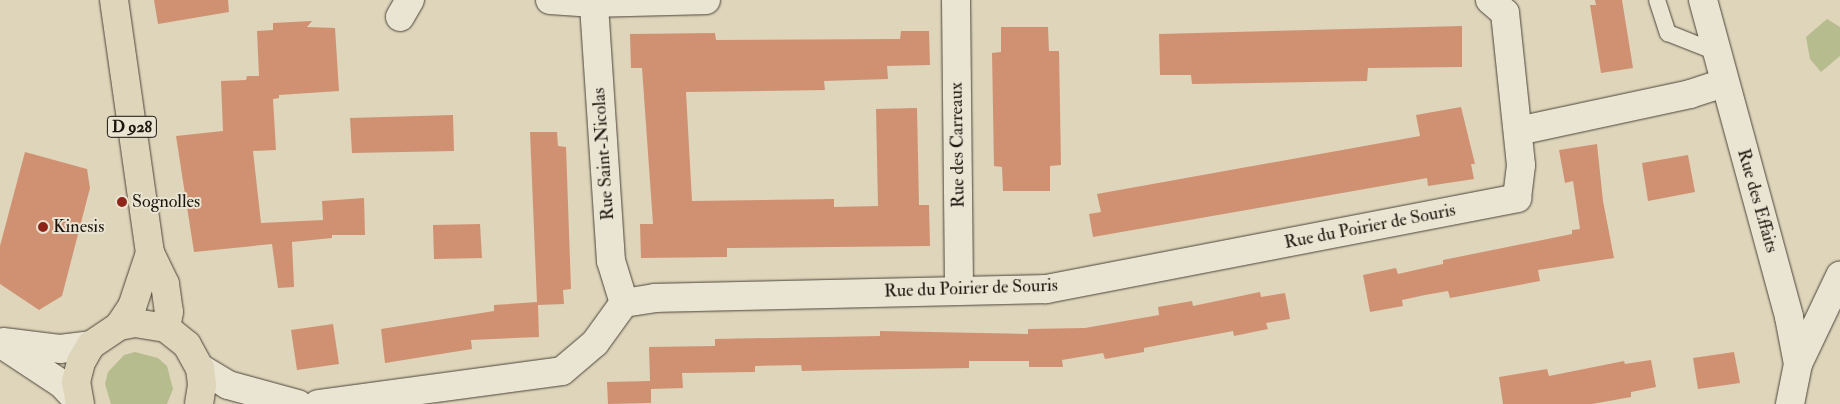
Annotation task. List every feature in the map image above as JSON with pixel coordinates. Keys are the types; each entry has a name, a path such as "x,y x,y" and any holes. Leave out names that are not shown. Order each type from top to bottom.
{"main road":[{"name":"D 928","path":"114,0 150,253 165,284 169,312 166,328"},
{"path":"79,403 76,382 81,362 91,345 120,326 132,308 150,253"},
{"path":"120,326 151,324 166,328 187,344 200,368 202,384 199,404"}],"street":[{"path":"550,0 594,3 706,0"},
{"name":"Rue des Carreaux","path":"956,0 959,290"},
{"path":"1490,0 1505,13 1518,131 1690,94 1724,83"},
{"name":"Rue des Effaits","path":"1703,0 1789,317 1798,364 1790,404"},
{"name":"Rue Saint-Nicolas","path":"594,3 612,260 624,303"},
{"name":"Rue du Poirier de Souris","path":"624,303 665,298 1046,289 1517,198 1521,165 1518,131"},
{"path":"1798,364 1840,276"},
{"path":"318,404 562,371 595,343 624,303"},
{"path":"0,342 43,348 91,345"},
{"path":"0,342 62,384 79,403"},
{"path":"200,368 228,385 298,404"}],"lane":[{"path":"1657,0 1668,33 1716,52"}],"green space":[{"path":"1827,19 1840,27 1840,56 1821,72 1810,59 1806,37"},
{"path":"135,352 158,358 167,366 173,389 167,404 111,404 105,384 108,372 124,355"}],"building":[{"path":"154,0 228,0 229,12 158,24"},
{"path":"1595,0 1622,0 1633,68 1601,73 1590,5 1596,5"},
{"path":"312,21 307,27 335,28 339,91 279,95 279,98 273,99 276,150 253,151 261,223 323,220 322,201 364,198 365,235 332,235 332,238 292,242 294,287 278,288 272,244 194,252 176,136 223,131 221,81 246,80 247,76 259,76 257,31 273,30 273,23"},
{"path":"1462,26 1462,67 1368,68 1367,81 1192,84 1191,75 1160,75 1159,34"},
{"path":"1001,27 1048,27 1049,51 1059,51 1061,165 1050,166 1050,191 1003,191 1002,167 994,166 992,53 1001,52"},
{"path":"901,31 929,31 930,65 887,66 888,79 824,81 825,90 686,92 692,201 834,199 834,207 878,206 876,109 917,108 919,205 929,205 930,246 727,248 727,257 641,258 640,224 653,224 642,68 631,68 630,34 715,33 716,40 900,39"},
{"path":"1461,107 1475,164 1471,164 1474,179 1428,186 1427,178 1093,237 1089,214 1101,212 1097,194 1420,136 1416,115"},
{"path":"453,115 454,151 352,153 350,118"},
{"path":"530,132 557,132 558,146 566,147 571,289 563,290 564,304 538,305 539,337 471,340 472,349 385,363 381,329 494,311 494,305 537,302"},
{"path":"1597,144 1603,201 1614,258 1538,270 1540,281 1450,298 1448,291 1425,295 1402,300 1403,306 1370,312 1363,275 1396,268 1398,274 1443,264 1443,260 1572,234 1572,230 1580,229 1573,181 1565,183 1559,150"},
{"name":"Kinesis","path":"25,152 87,169 90,188 62,296 39,310 0,284 0,246"},
{"path":"1688,155 1695,192 1648,201 1642,163"},
{"path":"480,224 482,258 434,259 433,225"},
{"path":"1260,292 1261,297 1285,293 1290,319 1266,323 1268,329 1234,336 1233,331 1144,348 1144,352 1105,359 1103,353 1062,360 1063,367 1029,367 1029,361 969,361 969,368 802,371 801,365 755,366 755,372 682,373 683,388 651,389 651,403 608,404 607,382 650,381 649,347 715,346 715,339 880,336 880,331 1028,334 1028,329 1085,328 1159,315 1158,307 1192,301 1193,306"},
{"path":"333,324 339,364 297,370 291,330"},
{"path":"1734,352 1740,383 1698,389 1693,358"},
{"path":"1651,360 1656,387 1631,392 1631,397 1592,404 1503,404 1499,377 1547,369 1549,376 1624,361 1625,364"}],"place":[{"name":"Sognolles","path":"122,202"},
{"name":"Kinesis","path":"43,227"}]}
